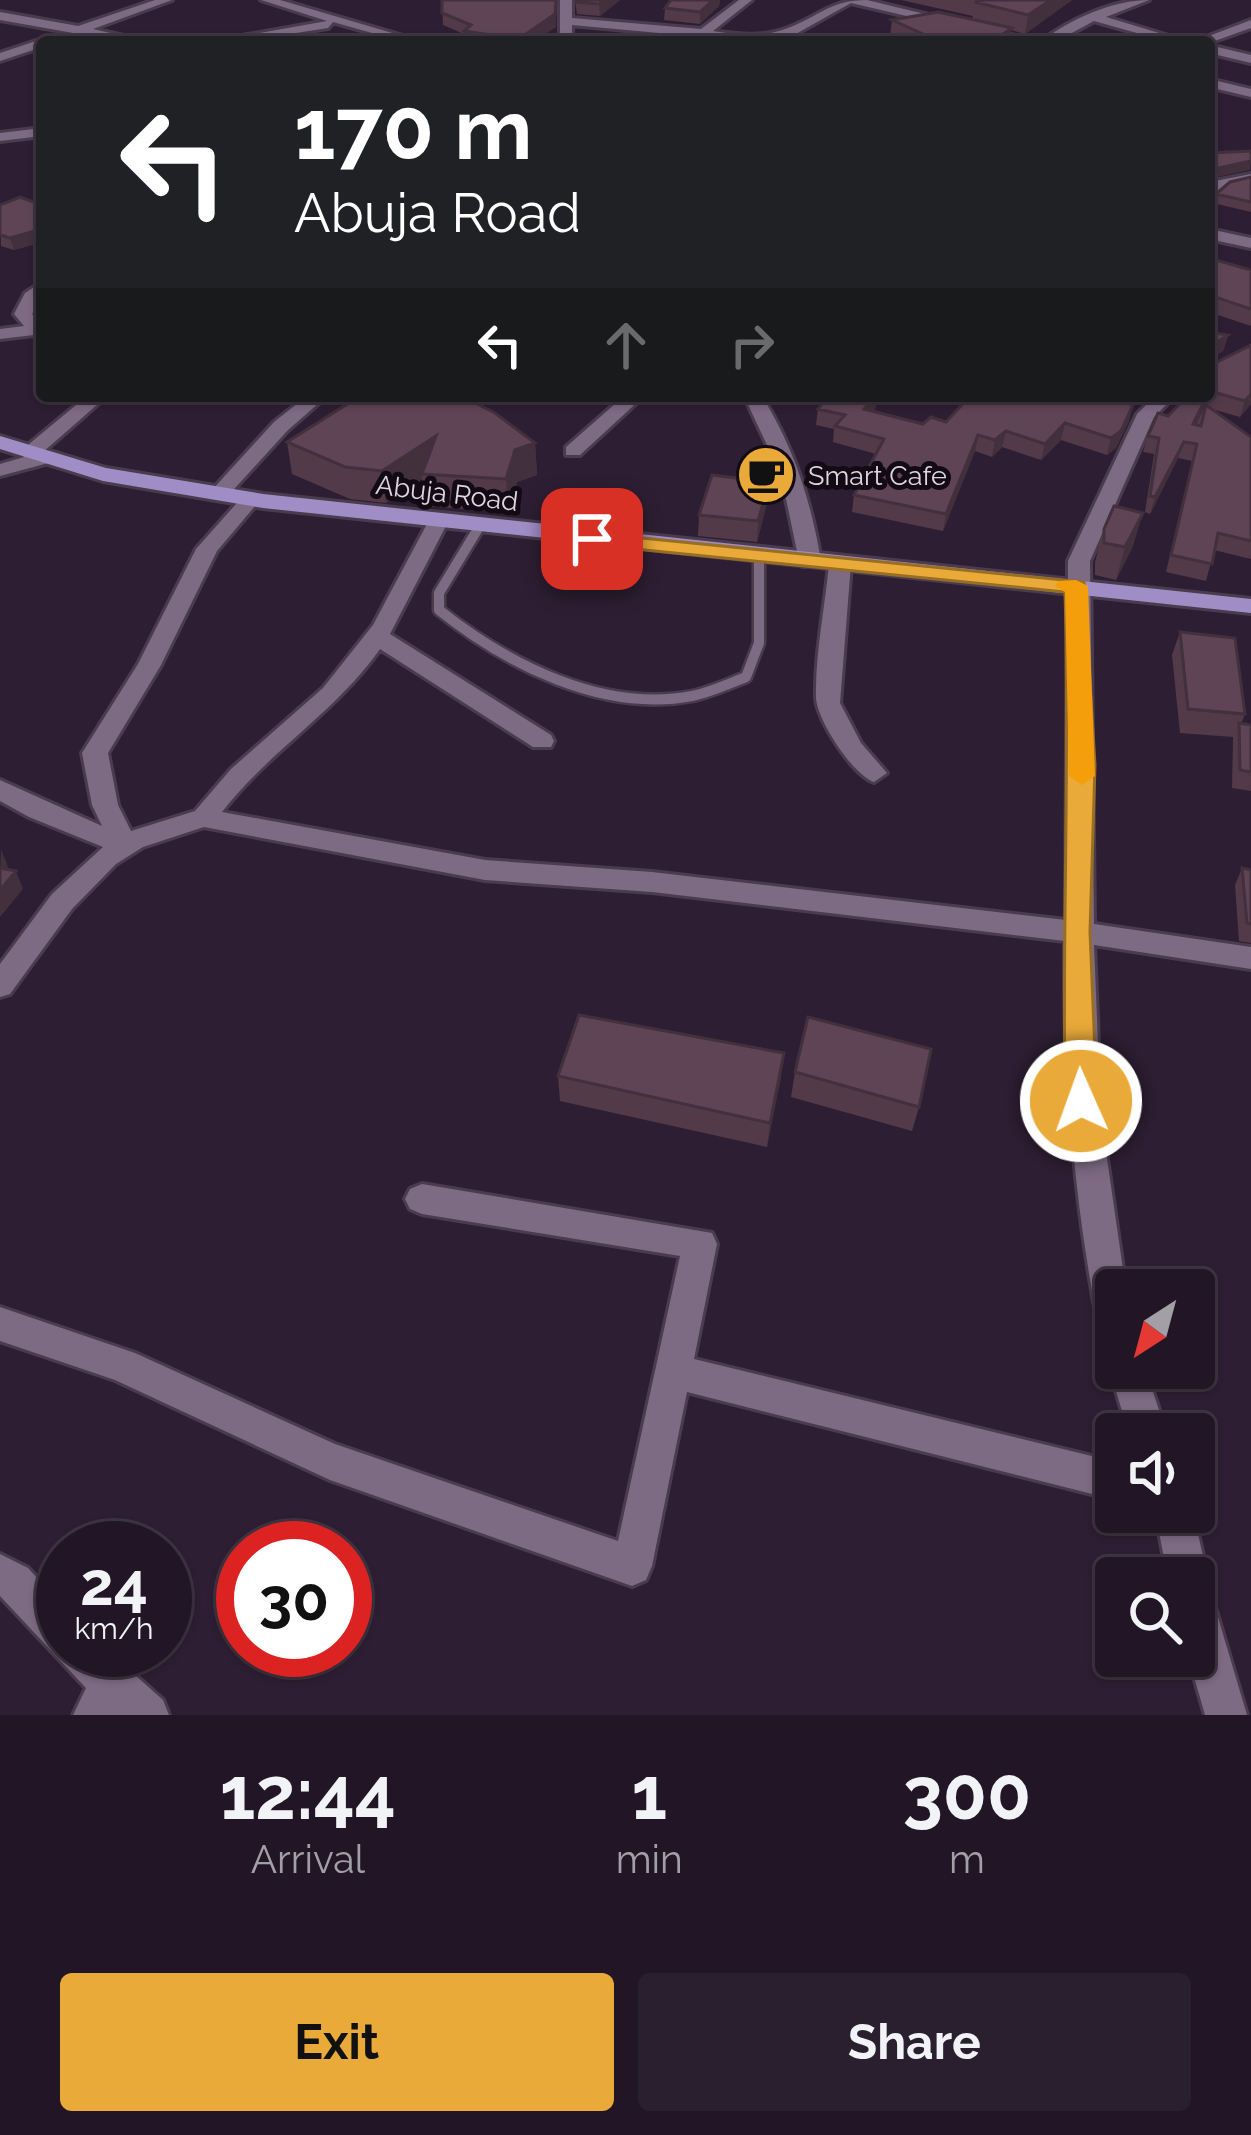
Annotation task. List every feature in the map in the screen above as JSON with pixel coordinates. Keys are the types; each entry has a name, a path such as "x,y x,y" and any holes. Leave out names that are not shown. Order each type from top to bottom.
{"main road":[{"name":"Abuja Road","path":"0,442 103,474 251,499 438,523 1251,606"}],"street":[{"path":"61,36 166,0"},
{"path":"267,0 393,36"},
{"path":"566,0 566,36"},
{"path":"703,33 746,0"},
{"path":"768,36 790,32 850,0 1008,36"},
{"path":"1058,36 1143,0"},
{"path":"0,16 101,36"},
{"path":"1094,17 1162,36"},
{"path":"567,21 717,36"},
{"path":"251,36 338,22"},
{"path":"1215,36 1251,24"},
{"path":"0,56 36,44"},
{"path":"1215,50 1251,59"},
{"path":"1215,84 1251,93"},
{"path":"0,137 36,133"},
{"path":"1215,188 1251,178"},
{"path":"1215,235 1251,243"},
{"path":"36,292 23,314 36,327"},
{"path":"0,334 36,329"},
{"path":"0,470 38,455 92,402"},
{"path":"219,494 281,426 310,402"},
{"path":"573,451 628,402"},
{"path":"757,402 784,449 802,502 810,561"},
{"path":"1102,1269 1081,1101 1076,932 1082,765 1076,586 1079,561 1147,414 1160,402"},
{"path":"124,845 105,805 95,753 115,713 149,665 207,549 251,499"},
{"path":"205,818 252,760 312,712 378,637 404,601 438,523"},
{"path":"840,564 828,703 851,747 874,773"},
{"path":"378,637 542,741"},
{"path":"0,789 38,811 124,845"},
{"path":"0,986 85,872 124,845 179,822 205,818 524,874 603,883 652,882 1076,932 1251,958"},
{"path":"0,1324 122,1366 330,1461 632,1566 700,1244 422,1199"},
{"path":"674,1371 1095,1476"},
{"path":"0,1574 36,1606"},
{"path":"1215,1677 1226,1715"},
{"path":"103,1700 148,1715"}],"lane":[{"path":"479,527 439,592 439,610 464,632 548,677 608,695 686,697 746,677 759,644 759,556"}],"building":[{"path":"442,0 556,0 555,14 523,36 464,31 471,25 442,13"},
{"path":"671,0 713,0 700,12 665,8"},
{"path":"1051,0 1028,15 975,2"},
{"path":"938,12 1012,28 1000,36 928,36 892,20"},
{"path":"1251,151 1251,161 1215,169 1215,153"},
{"path":"1251,177 1251,202 1216,194 1230,182"},
{"path":"20,197 36,203 36,231 10,238 0,235 0,205"},
{"path":"1215,260 1251,270 1251,309 1215,297"},
{"path":"1251,345 1251,394 1245,401 1215,392 1215,363"},
{"path":"351,402 474,402 535,443 515,450 506,479 422,474 436,436 382,471 345,467 287,442"},
{"path":"823,402 869,402 864,409 923,424 931,417 946,422 964,402 1133,405 1121,431 1111,438 1065,423 1045,444 1006,431 995,440 978,435 946,514 854,495 884,439 835,426 845,415 818,409"},
{"path":"1181,402 1204,402 1193,424 1201,426 1206,405 1251,437 1251,541 1218,533 1212,564 1171,555 1197,444 1184,442 1155,497 1150,496 1159,438 1148,436 1158,413 1168,416"},
{"path":"712,475 769,482 758,521 699,515"},
{"path":"1114,506 1143,513 1125,547 1104,543 1104,529"},
{"path":"1180,632 1235,638 1245,714 1188,709"},
{"path":"1239,723 1251,725 1251,772 1240,770"},
{"path":"0,868 16,871 0,890"},
{"path":"1242,868 1251,870 1251,924 1247,923"},
{"path":"579,1015 784,1053 770,1123 558,1076"},
{"path":"808,1017 931,1049 919,1107 795,1072"}],"slow traffic":[{"path":"1066,586 1076,586 1082,776"}],"place":[{"name":"Smart Cafe","path":"766,475"}],"route":[{"path":"592,539 1076,586 1082,765 1076,932 1081,1101"}]}
